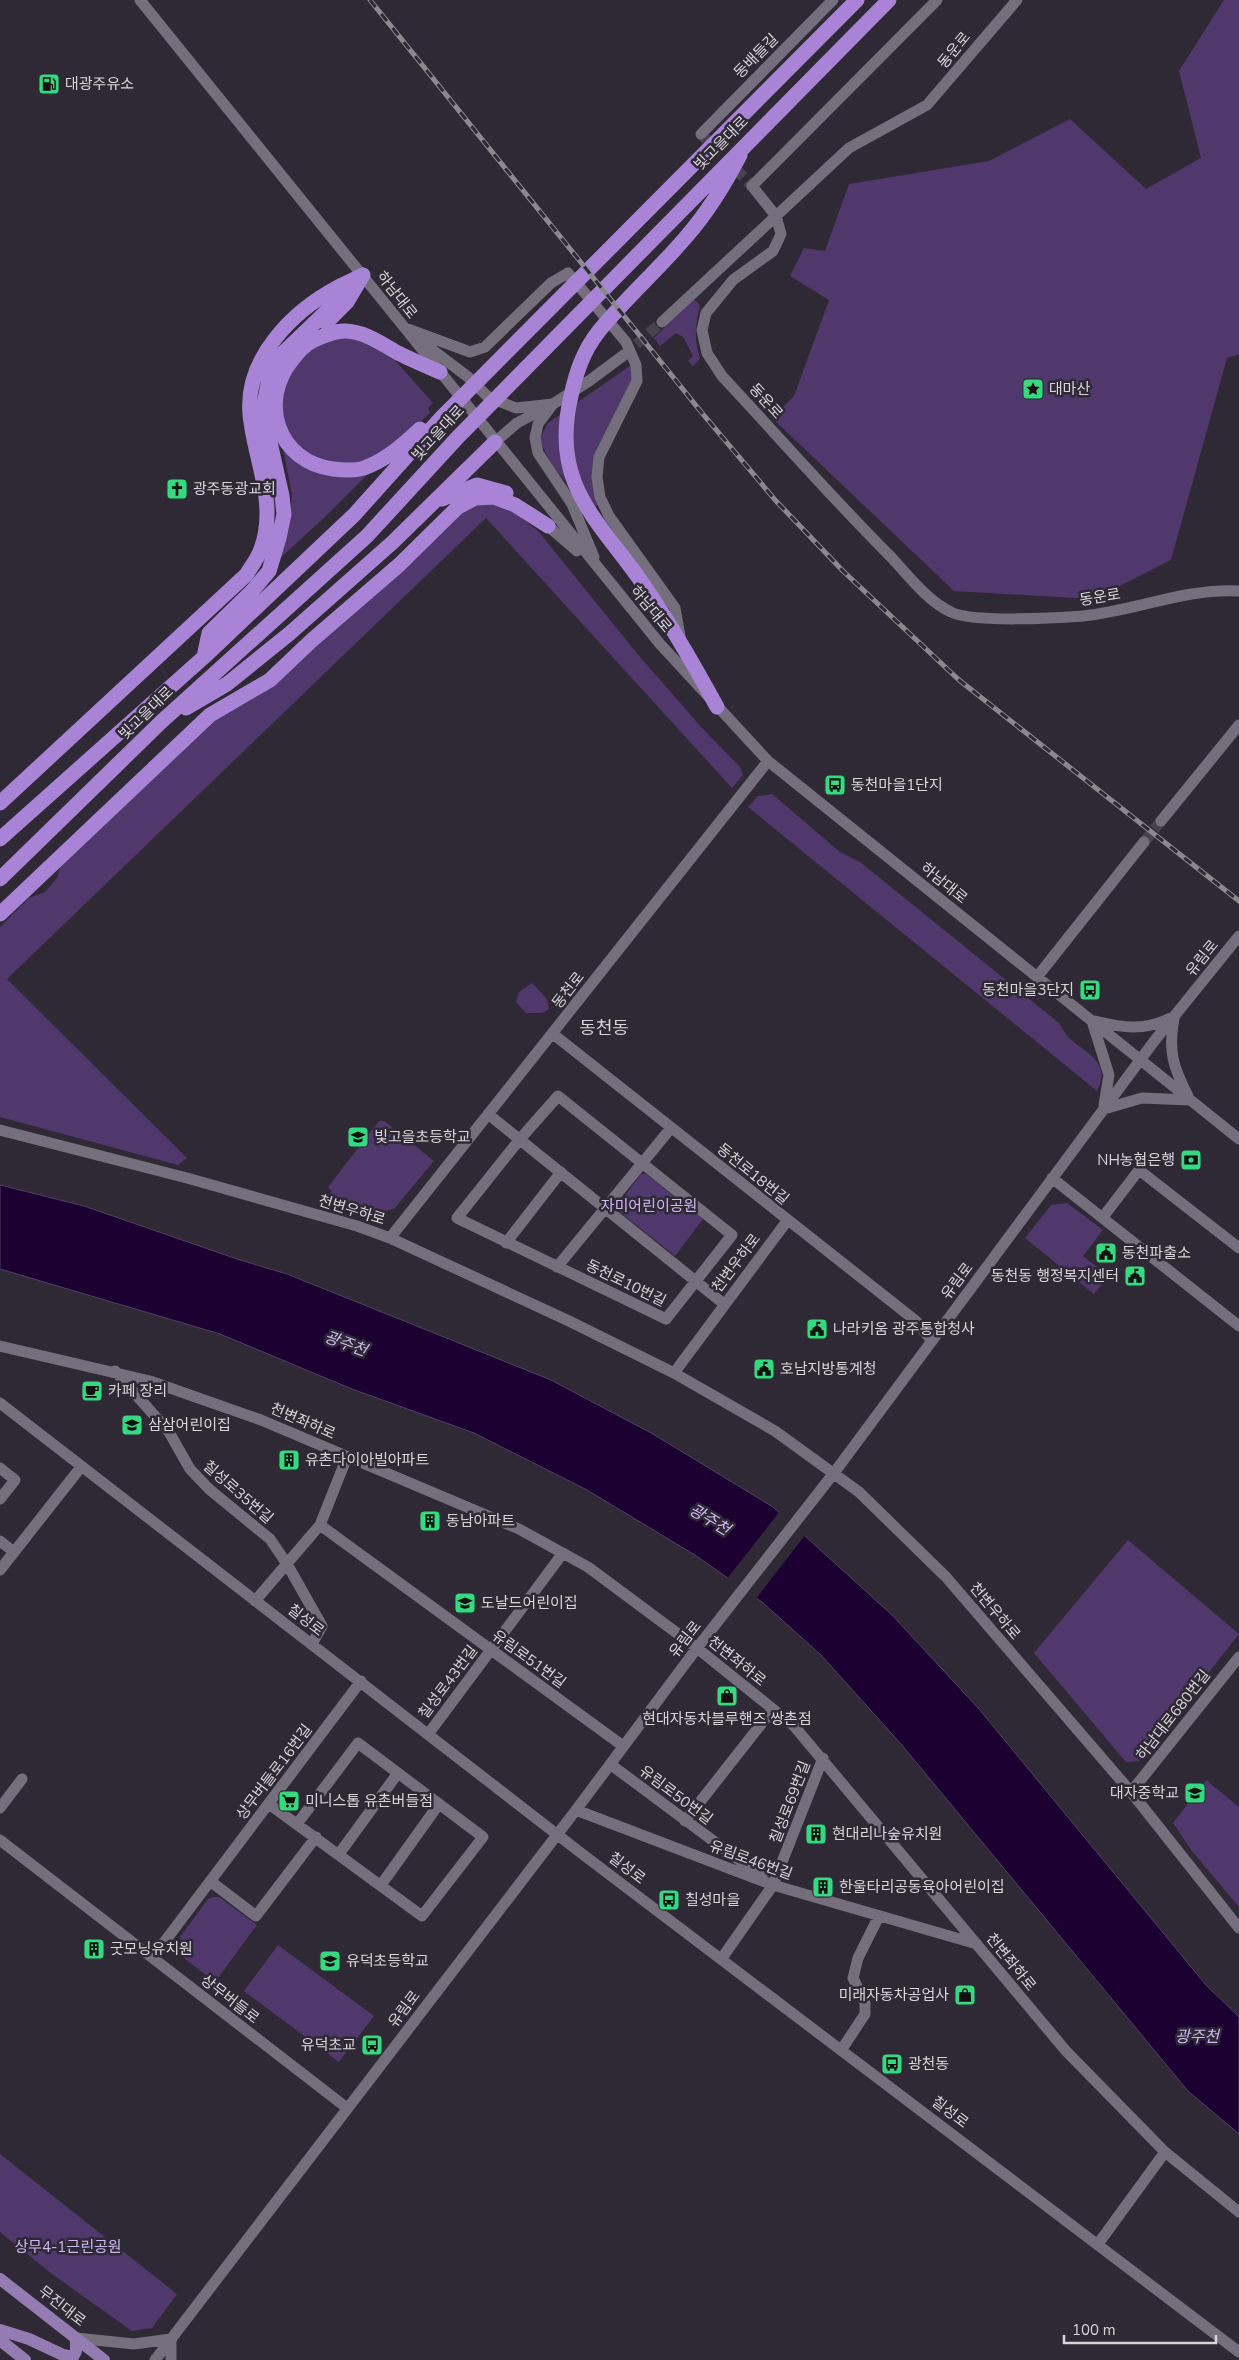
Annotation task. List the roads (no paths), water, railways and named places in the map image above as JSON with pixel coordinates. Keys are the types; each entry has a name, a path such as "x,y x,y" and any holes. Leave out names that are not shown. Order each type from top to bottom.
{"highway":[{"name":"빛고을대로","path":"0,840 204,657 354,515 441,418 613,243 857,0"},
{"name":"빛고을대로","path":"0,879 161,722 366,536 458,437 889,0"},
{"path":"717,707 682,642 643,584 586,507 568,470 564,440 568,408 581,360 597,333 687,236 726,183 747,142"},
{"path":"0,803 246,575 261,549 267,524 268,501 250,413 253,382 259,365 273,341 318,298 363,275"},
{"path":"363,275 348,302 303,345 286,368 278,384 274,399 275,412 284,440 298,455 320,467 342,470 362,468 394,452 424,426 441,418"},
{"path":"204,657 209,633 253,590 268,571 279,538 284,514 282,496 263,411 269,378 278,358 329,309 338,287"},
{"path":"303,345 331,332 346,330 378,340 440,372"},
{"path":"161,722 227,684 289,634 434,502 495,442"},
{"path":"434,502 477,485 485,486 504,492 522,502 548,526"},
{"path":"0,914 210,715 270,680 310,640 399,565 458,507 475,498 494,497 515,505 548,526"}],"main road":[{"name":"무진대로","path":"0,2279 104,2360"},
{"path":"0,2330 29,2339 63,2355 73,2357 76,2352 76,2338"},
{"path":"0,2340 25,2360"}],"street":[{"name":"하남대로","path":"140,0 660,644 768,761 1239,1139"},
{"name":"동배들길","path":"701,134 833,0"},
{"path":"662,322 776,216 752,186 937,0"},
{"name":"동운로","path":"1017,0 926,105 849,148 776,216 781,234 773,251 733,280 706,313 702,330 707,353 722,376 857,523 932,599 950,612 962,616 994,618 1082,616 1117,612 1156,600 1239,591"},
{"path":"404,328 470,352 485,347 551,283 568,272 626,342 636,366 637,381 599,457 597,477 600,497 609,516 675,608 682,642"},
{"path":"404,328 468,377 488,397 516,408 552,404"},
{"path":"495,442 517,423 589,381 624,354"},
{"path":"552,404 538,424 535,438 538,453 572,504 599,570"},
{"path":"548,526 599,570"},
{"path":"1162,821 1239,725"},
{"name":"동천로","path":"390,1238 768,761"},
{"path":"1037,977 1144,842"},
{"name":"유림로","path":"155,2360 701,1644 834,1473 1140,1060 1239,936"},
{"path":"1091,1020 1124,1028 1142,1028 1158,1025 1174,1017"},
{"path":"1091,1020 1108,1075 1104,1109 1142,1098 1190,1100 1172,1061 1170,1046 1174,1017"},
{"name":"동천로18번길","path":"553,1034 916,1322 932,1341"},
{"name":"동천로10번길","path":"558,1096 732,1235 666,1319 457,1218 520,1139 558,1096"},
{"path":"488,1114 724,1304"},
{"name":"동천로10번길","path":"557,1267 671,1128"},
{"name":"천변우하로","path":"0,1130 195,1180 357,1226 390,1238 569,1320 674,1373 775,1432 834,1473 881,1512 946,1577 1131,1792 1239,1928"},
{"path":"1103,1217 1139,1170 1239,1248"},
{"path":"506,1242 561,1172"},
{"path":"1052,1178 1239,1326"},
{"name":"천변우하로","path":"674,1373 787,1221"},
{"name":"천변좌하로","path":"0,1346 150,1380 261,1420 484,1513 519,1529 588,1567 701,1644 794,1726 823,1758 1066,2051 1165,2152 1239,2212"},
{"name":"칠성로35번길","path":"115,1371 169,1432 190,1470 209,1489 270,1539 287,1564 322,1626 312,1644"},
{"name":"칠성로","path":"0,1403 429,1733 557,1834 1239,2352"},
{"path":"255,1601 320,1525 347,1457"},
{"path":"0,1570 81,1467"},
{"path":"0,1468 15,1480 0,1499"},
{"name":"유림로51번길","path":"320,1525 624,1746"},
{"path":"0,1541 14,1552"},
{"name":"칠성로43번길","path":"429,1733 563,1553"},
{"name":"하남대로680번길","path":"1131,1792 1239,1657"},
{"name":"상무버들로16번길","path":"153,1958 361,1681"},
{"path":"685,1821 773,1709"},
{"path":"269,1804 422,1916 483,1837 358,1743 297,1824"},
{"name":"칠성로69번길","path":"722,1958 773,1886 823,1758"},
{"name":"유림로50번길","path":"610,1764 773,1886"},
{"path":"339,1854 398,1772"},
{"path":"0,1808 22,1779"},
{"path":"381,1885 439,1804"},
{"name":"유림로46번길","path":"576,1810 773,1886 978,1944"},
{"path":"210,1881 256,1916 316,1837"},
{"name":"상무버들로","path":"0,1840 347,2108"},
{"path":"842,2049 865,2014 865,2003 853,1978 858,1958 879,1916"},
{"path":"1098,2244 1165,2152"},
{"path":"76,2338 134,2344 171,2339 171,2360"}],"water":[{"name":"광주천","path":"0,1185 84,1206 237,1259 287,1274 551,1380 653,1434 773,1507 892,1615 979,1709 1206,1985 1239,2017 1239,2134 1188,2091 901,1744 821,1655 762,1602 695,1555 587,1490 474,1433 352,1389 220,1334 0,1269"}],"tunnel":[{"path":"701,134 752,186"},
{"path":"624,355 662,322"},
{"path":"1144,842 1161,821"}],"railway":[{"path":"370,0 702,413 776,501 843,571 959,680 1239,901"}],"place":[{"name":"대광주유소","path":"49,84"},
{"name":"대마산","path":"1033,389"},
{"name":"광주동광교회","path":"177,489"},
{"name":"동천마을1단지","path":"835,785"},
{"name":"동천마을3단지","path":"1090,990"},
{"name":"빛고을초등학교","path":"358,1137"},
{"name":"NH농협은행","path":"1191,1160"},
{"name":"동천파출소","path":"1106,1253"},
{"name":"동천동 행정복지센터","path":"1135,1276"},
{"name":"나라키움 광주통합청사","path":"817,1329"},
{"name":"호남지방통계청","path":"764,1369"},
{"name":"카페 장리","path":"92,1391"},
{"name":"삼삼어린이집","path":"132,1425"},
{"name":"유촌다이아빌아파트","path":"289,1460"},
{"name":"동남아파트","path":"430,1521"},
{"name":"도날드어린이집","path":"465,1603"},
{"name":"현대자동차블루핸즈 쌍촌점","path":"727,1696"},
{"name":"대자중학교","path":"1195,1793"},
{"name":"미니스톱 유촌버들점","path":"289,1801"},
{"name":"현대리나숲유치원","path":"816,1834"},
{"name":"한울타리공동육아어린이집","path":"823,1887"},
{"name":"칠성마을","path":"669,1900"},
{"name":"굿모닝유치원","path":"94,1949"},
{"name":"유덕초등학교","path":"330,1961"},
{"name":"미래자동차공업사","path":"965,1995"},
{"name":"유덕초교","path":"372,2045"},
{"name":"광천동","path":"892,2064"}],"district":[{"name":"동천동","path":"604,1028"}],"park label":[{"name":"자미어린이공원","path":"649,1206"},
{"name":"상무4-1근린공원","path":"68,2247"}]}
